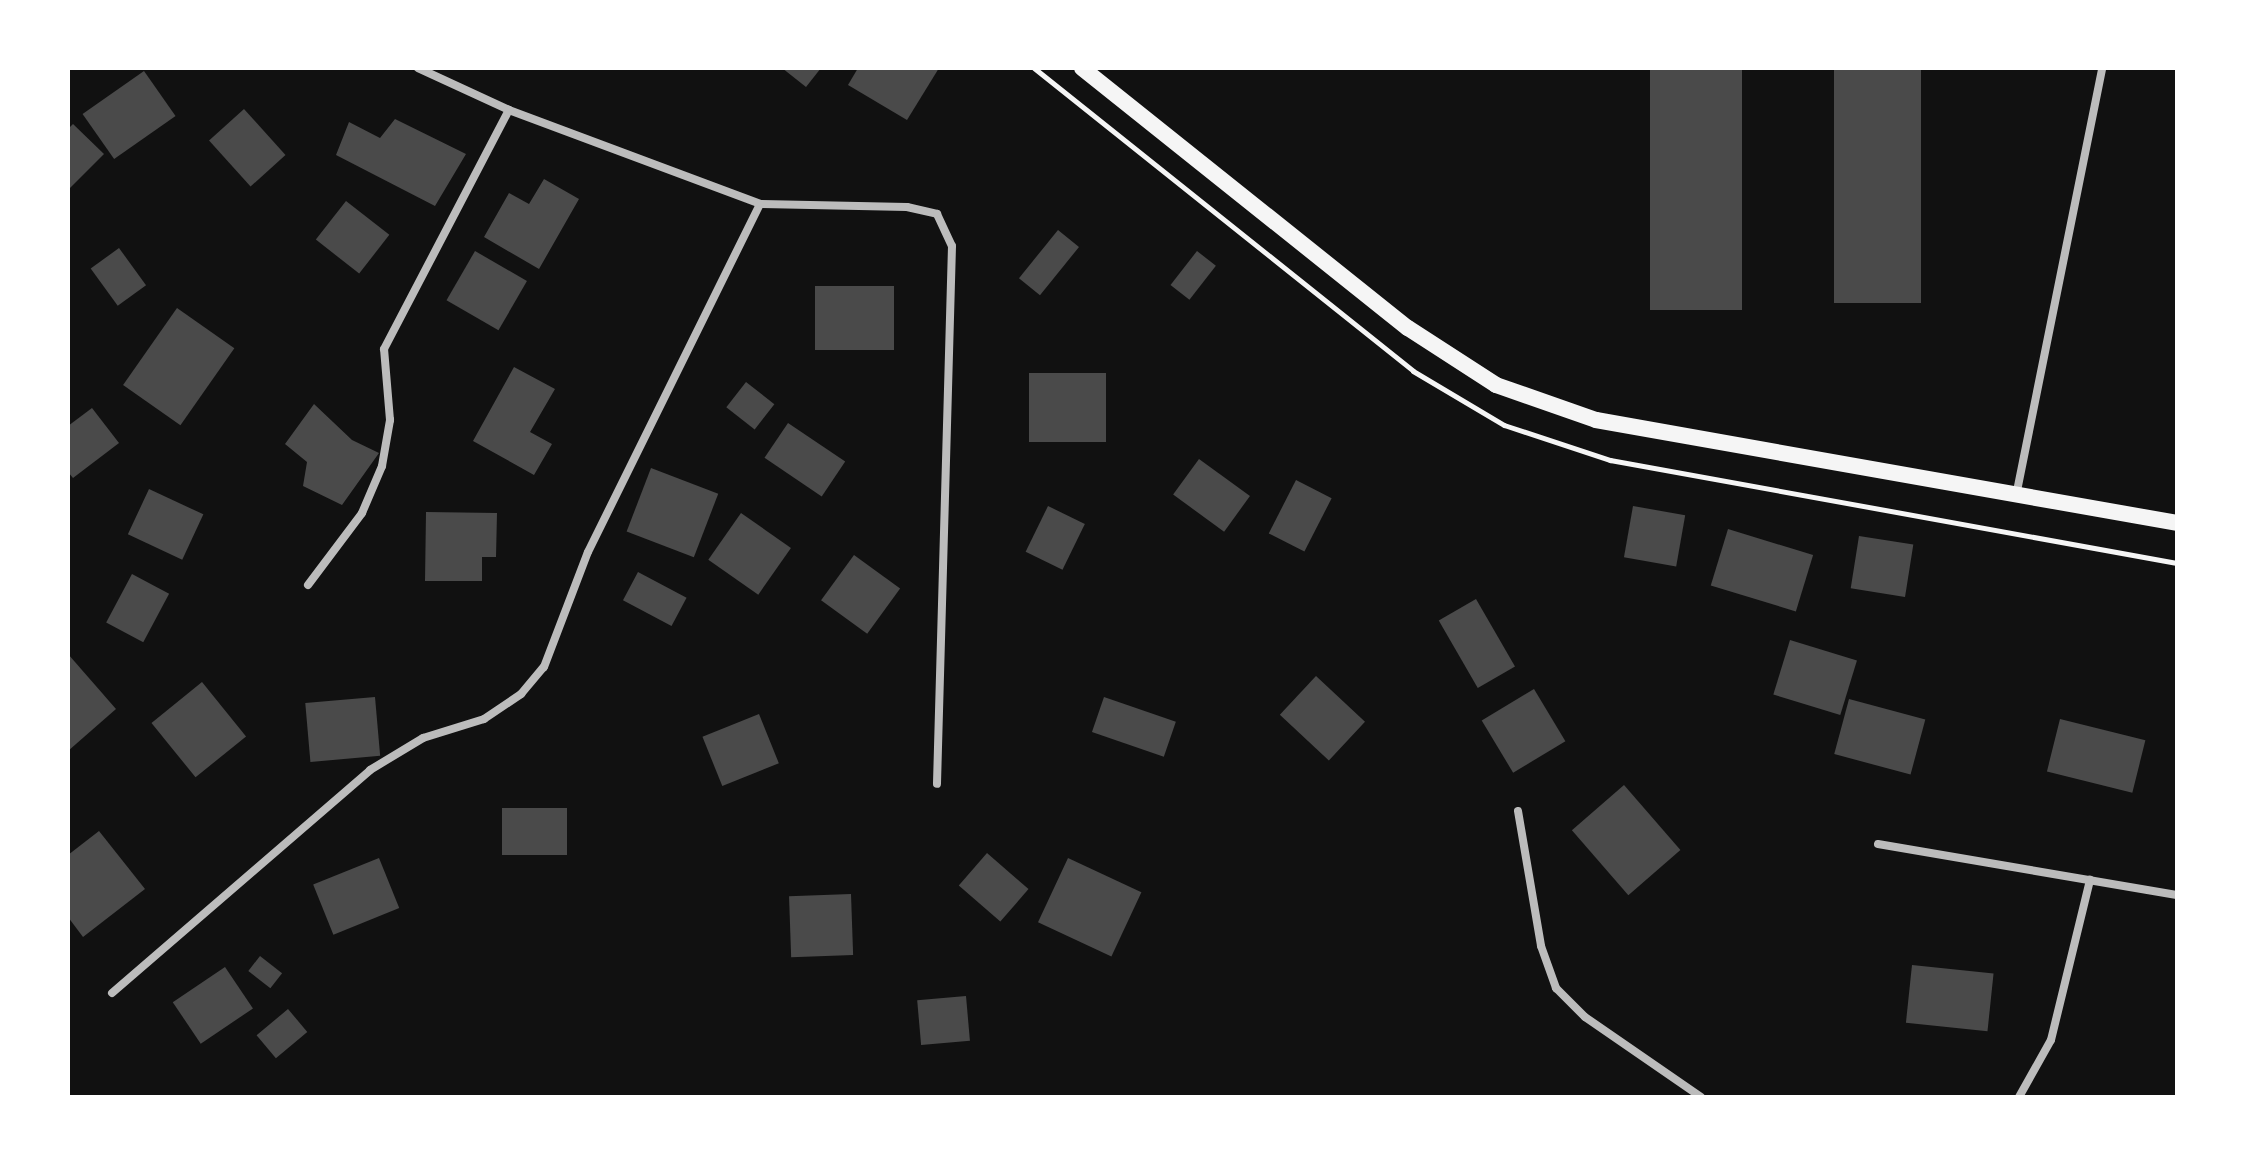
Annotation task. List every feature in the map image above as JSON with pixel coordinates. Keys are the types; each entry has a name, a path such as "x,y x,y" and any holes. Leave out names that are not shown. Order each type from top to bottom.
{"main road":[{"path":"1082,68 1408,328 1496,385 1596,420 2017,491 2177,523"}],"street":[{"path":"418,68 509,110 760,204 907,207 937,214 952,246 937,784"},
{"path":"2017,491 2102,68"},
{"path":"308,585 362,513 382,466 390,420 384,349 509,110"},
{"path":"112,993 370,770 423,738 484,719 521,694 544,667 588,552 760,204"},
{"path":"1518,811 1541,946 1556,988 1585,1017 1701,1097"},
{"path":"1878,844 2177,895"},
{"path":"2019,1097 2051,1040 2090,880"}],"building":[{"path":"782,68 821,68 806,87"},
{"path":"858,68 939,68 907,120 848,85"},
{"path":"1650,68 1742,68 1742,310 1650,310"},
{"path":"1834,68 1921,68 1921,303 1834,303"},
{"path":"144,71 176,116 114,159 83,114"},
{"path":"244,109 285,155 251,187 209,140"},
{"path":"395,119 466,154 435,206 336,155 349,122 380,138"},
{"path":"73,124 104,154 68,190 68,129"},
{"path":"544,179 579,199 539,269 484,237 509,193 529,204"},
{"path":"346,201 389,235 359,273 316,240"},
{"path":"1058,230 1079,247 1040,295 1019,278"},
{"path":"119,248 146,285 118,306 91,269"},
{"path":"475,251 527,281 498,330 447,300"},
{"path":"1197,251 1216,266 1189,300 1171,285"},
{"path":"815,286 894,286 894,350 815,350"},
{"path":"177,308 234,348 180,425 123,385"},
{"path":"514,367 555,389 530,432 552,444 534,475 473,441"},
{"path":"1029,373 1106,373 1106,442 1029,442"},
{"path":"746,382 774,404 755,429 726,407"},
{"path":"314,404 352,440 379,453 342,505 303,486 307,462 285,444"},
{"path":"92,408 119,443 73,478 68,472 68,426"},
{"path":"788,423 845,462 822,496 765,458"},
{"path":"1199,459 1250,496 1224,532 1173,495"},
{"path":"651,468 718,494 694,557 627,531"},
{"path":"1296,480 1332,498 1304,552 1269,533"},
{"path":"149,489 203,514 182,560 128,534"},
{"path":"1048,506 1085,524 1062,570 1026,552"},
{"path":"1633,506 1685,515 1676,566 1624,557"},
{"path":"426,512 497,513 496,557 482,557 482,581 425,581"},
{"path":"741,513 791,548 758,595 708,560"},
{"path":"1728,529 1813,555 1796,611 1711,585"},
{"path":"1859,536 1913,545 1905,597 1851,588"},
{"path":"854,555 900,589 867,634 821,600"},
{"path":"638,572 687,598 672,626 623,600"},
{"path":"132,574 169,594 143,642 106,623"},
{"path":"1476,599 1515,667 1478,688 1439,620"},
{"path":"1790,640 1857,660 1840,715 1773,695"},
{"path":"68,654 116,709 68,751"},
{"path":"1316,676 1365,722 1329,760 1280,715"},
{"path":"202,682 246,736 196,777 151,723"},
{"path":"1534,689 1565,741 1513,773 1482,720"},
{"path":"375,697 380,756 310,762 305,703"},
{"path":"1104,697 1176,722 1164,757 1092,732"},
{"path":"1849,699 1925,719 1911,775 1834,754"},
{"path":"759,714 779,763 722,786 702,737"},
{"path":"2060,719 2145,740 2132,793 2047,771"},
{"path":"1624,785 1680,850 1628,895 1572,830"},
{"path":"502,808 567,808 567,855 502,855"},
{"path":"99,831 145,889 83,937 68,917 68,855"},
{"path":"987,853 1029,889 1000,922 959,885"},
{"path":"379,858 399,908 333,935 313,885"},
{"path":"1068,858 1141,892 1111,957 1038,922"},
{"path":"851,894 853,955 791,957 789,896"},
{"path":"260,956 282,973 270,988 248,971"},
{"path":"1912,965 1994,974 1987,1031 1906,1023"},
{"path":"225,967 253,1008 201,1044 173,1002"},
{"path":"966,996 970,1041 921,1045 917,1000"},
{"path":"288,1009 307,1032 276,1058 257,1035"}]}
